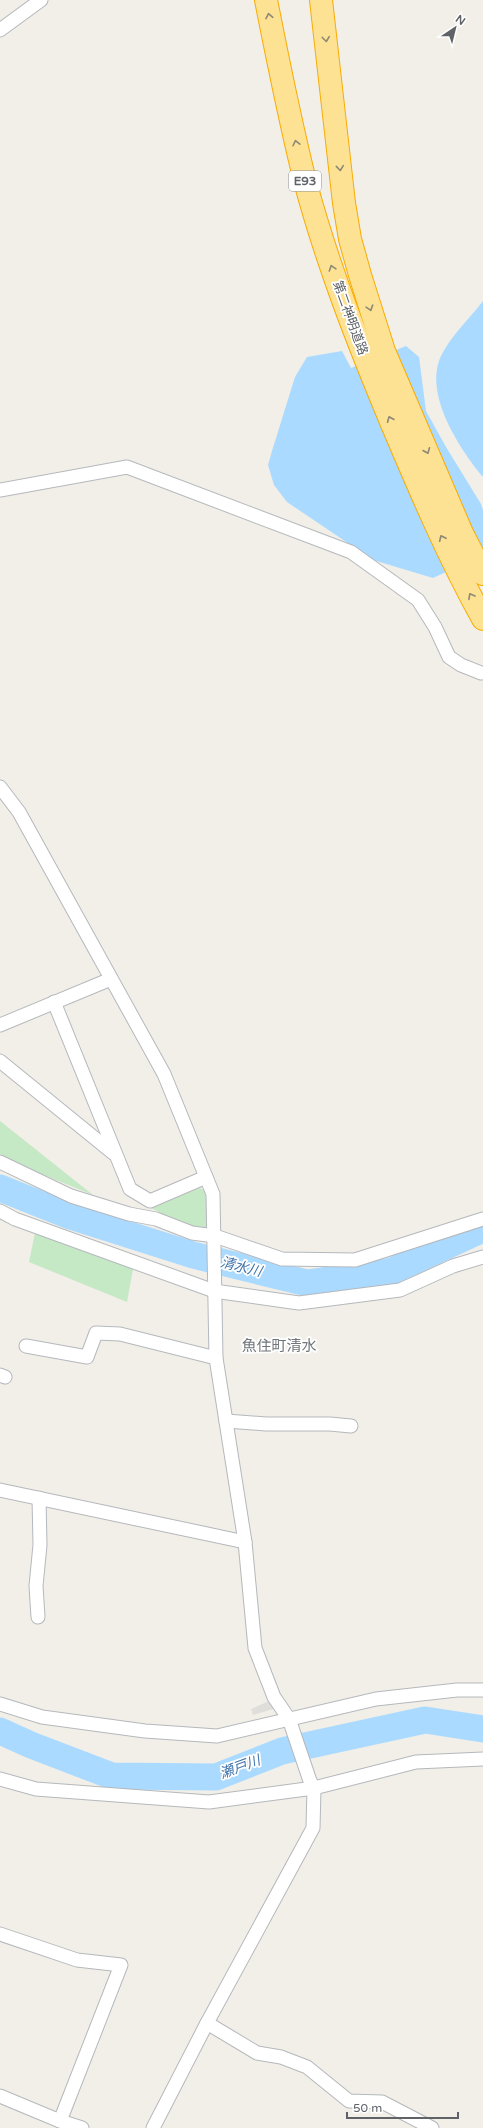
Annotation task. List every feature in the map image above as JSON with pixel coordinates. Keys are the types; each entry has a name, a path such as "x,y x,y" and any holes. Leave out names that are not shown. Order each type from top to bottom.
{"highway":[{"name":"第二神明道路","path":"266,0 281,79 306,182 342,298 364,357 423,498 458,574 483,619"},
{"name":"第二神明道路","path":"322,0 344,203 350,239 384,351 462,533 480,569"}],"street":[{"path":"0,30 41,0"},
{"path":"0,490 127,467 351,552 418,600 435,627 449,657 460,665 481,674"},
{"path":"0,787 19,812 164,1074 213,1194 215,1236 214,1291 216,1358 245,1542 255,1648 274,1697 291,1724 312,1785 313,1828 207,2023 153,2128"},
{"path":"0,1025 111,979"},
{"path":"54,1002 130,1189 150,1201 206,1177"},
{"path":"0,1061 115,1154"},
{"path":"0,1162 71,1196 129,1214 156,1219 192,1233 215,1236 282,1259 355,1260 483,1219"},
{"path":"0,1211 15,1219 214,1291 299,1303 400,1290 453,1266 483,1257"},
{"path":"26,1346 87,1357 96,1333 120,1334 216,1358"},
{"path":"226,1421 266,1424 330,1424 350,1426"},
{"path":"0,1490 245,1542"},
{"path":"38,1617 36,1586 40,1545 39,1498"},
{"path":"0,1704 50,1718 145,1731 217,1736 291,1724 376,1699 457,1690 483,1690"},
{"path":"0,1778 36,1789 209,1802 312,1785 416,1762 483,1759"},
{"path":"0,1934 77,1960 121,1965 60,2121"},
{"path":"207,2023 257,2053 281,2057 307,2067 349,2101 382,2102 432,2128"},
{"path":"0,2096 60,2121 82,2128"}],"shaded area":[{"path":"269,1701 273,1709 253,1715 251,1709"}],"green space":[{"path":"0,1121 93,1195 22,1166 0,1154"},
{"path":"200,1188 205,1191 210,1231 191,1228 151,1208"},
{"path":"35,1233 133,1269 127,1302 29,1262"}],"water":[{"path":"483,301 483,477 464,451 446,419 440,402 437,385 437,369 446,347"},
{"path":"406,346 419,357 426,411 481,504 483,510 483,555 433,578 373,560 287,502 274,485 268,465 295,377 307,357 342,351 351,368"}],"waterway":[{"name":"清水川","path":"0,1188 70,1216 193,1255 307,1283 392,1271 483,1229"},
{"name":"瀬戸川","path":"0,1731 31,1745 112,1776 216,1777 282,1751 425,1720 483,1729"}],"district":[{"name":"魚住町清水","path":"279,1346"}]}
